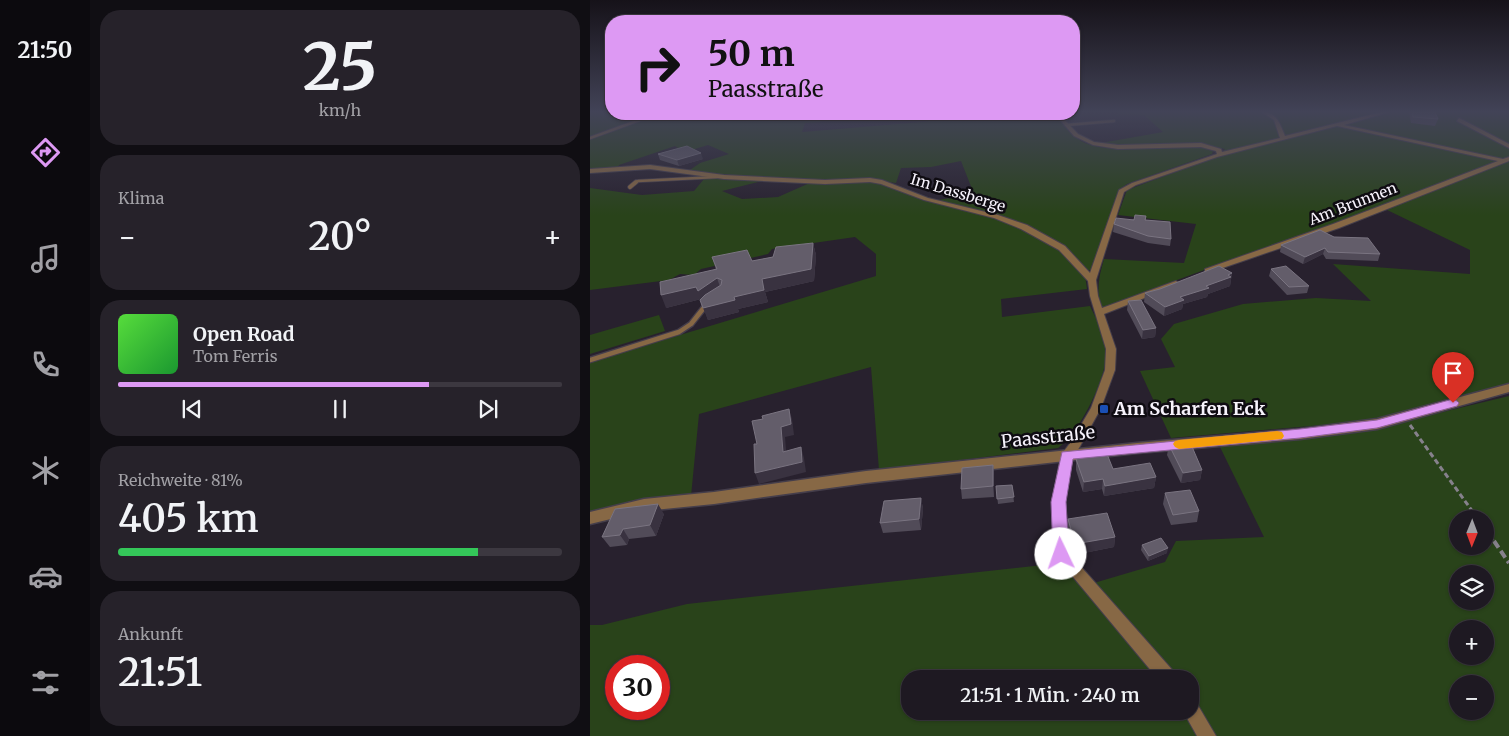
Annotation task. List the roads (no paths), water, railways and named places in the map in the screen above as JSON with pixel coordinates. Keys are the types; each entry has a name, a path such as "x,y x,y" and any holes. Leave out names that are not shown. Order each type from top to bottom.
{"street":[{"path":"1114,146 1145,146"},
{"path":"1206,146 1219,150 1220,154"},
{"name":"Am Brunnen","path":"1092,280 1121,191 1134,184 1220,154 1250,146"},
{"name":"Am Brunnen","path":"1442,146 1506,160"},
{"name":"Am Brunnen","path":"1204,273 1336,226 1506,160"},
{"name":"Im Dassberge","path":"590,171 650,167 724,177 786,178 825,182 870,180 882,182 926,199 996,216 1024,227 1062,248 1092,280"},
{"path":"1100,312 1188,279"},
{"path":"1092,280 1094,296 1111,349 1110,370 1096,408 1075,445 1067,455 1058,502 1061,554 1161,670"},
{"name":"Paasstraße","path":"590,518 644,506 866,477 1067,455 1300,434 1377,424 1509,388"},
{"path":"1197,720 1207,736"}],"lane":[{"path":"630,187 638,181 724,177"},
{"path":"590,360 679,332 692,324 706,304 715,299"}],"place":[{"name":"Am Scharfen Eck","path":"1104,409"}]}
